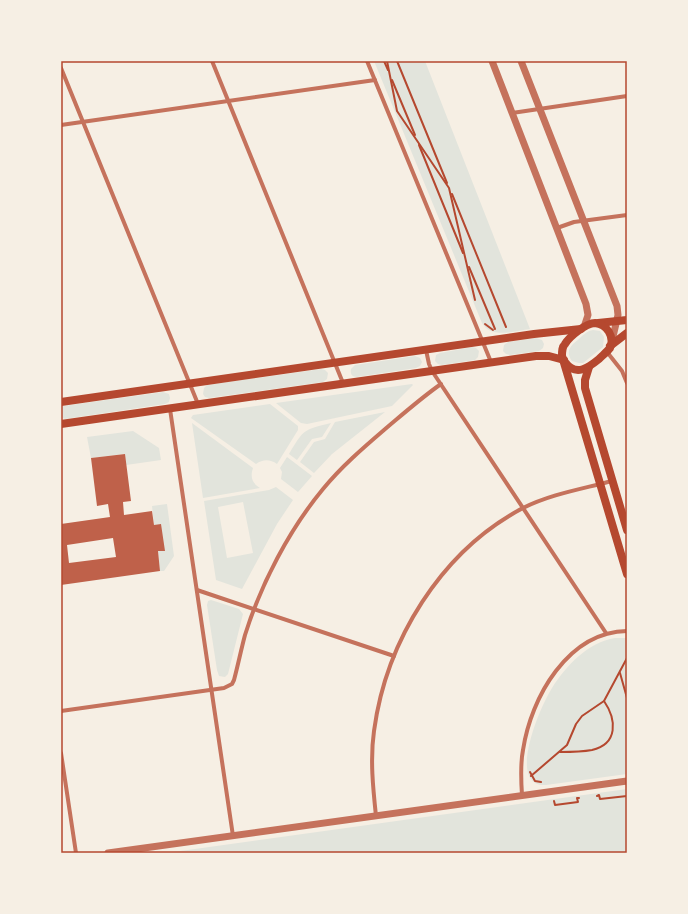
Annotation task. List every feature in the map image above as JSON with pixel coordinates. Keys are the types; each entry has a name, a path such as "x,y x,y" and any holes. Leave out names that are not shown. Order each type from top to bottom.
{"main road":[{"path":"627,320 593,323 582,328 564,344 562,351 627,574"},
{"path":"593,323 607,329 611,336 609,347"},
{"path":"61,402 582,328"},
{"path":"61,424 541,356 549,356 564,361 576,370 583,369 589,367 609,347 627,333"},
{"path":"589,367 585,380 585,388 627,530"}],"street":[{"path":"212,61 343,384"},
{"path":"367,61 491,362"},
{"path":"492,61 587,308 587,318 582,328"},
{"path":"521,61 617,306 617,322 609,347 627,383"},
{"path":"61,68 198,404"},
{"path":"61,125 375,80"},
{"path":"512,113 627,96"},
{"path":"557,228 583,220 627,215"},
{"path":"426,349 432,371 606,633"},
{"path":"61,711 211,690 227,687 233,682 246,634 255,609 293,531 303,516 324,488 344,466 401,415 441,384"},
{"path":"170,408 233,836"},
{"path":"376,816 372,766 374,733 380,700 394,656 413,616 429,592 449,567 486,532 498,523 523,508 555,496 612,481"},
{"path":"197,590 394,656"},
{"path":"522,795 521,772 527,728 542,694 557,670 569,657 590,641 606,633 627,631"},
{"path":"61,753 76,853"},
{"path":"108,853 627,781"}],"path":[{"path":"386,61 397,111 449,188 476,302"},
{"path":"397,61 508,330 502,330"},
{"path":"390,75 495,330"},
{"path":"483,321 489,328 498,331"},
{"path":"531,776 570,741 576,724 582,716 604,701 627,658"},
{"path":"620,672 627,698"},
{"path":"559,752 592,750 600,747 609,740 612,736 613,726 609,709 604,701"},
{"path":"530,767 531,776 535,781 544,782"}],"shaded area":[{"path":"374,61 425,61 530,329 503,333 491,331 482,323"},
{"path":"593,330 600,331 604,337 603,347 583,363 572,361 569,354 571,346 585,333"},
{"path":"536,338 542,340 544,344 543,348 539,351 510,355 503,351 504,345 508,342"},
{"path":"472,347 479,351 478,357 475,360 442,365 435,361 436,355 440,353"},
{"path":"415,356 420,358 422,362 420,366 416,368 357,377 351,374 351,369 355,365"},
{"path":"321,369 328,373 327,379 323,382 209,398 205,397 203,394 204,388 207,385"},
{"path":"413,385 392,406 307,424 301,423 276,403"},
{"path":"163,392 169,394 170,398 169,402 165,404 65,419 61,417 61,407 63,406"},
{"path":"270,404 298,426 298,430 277,464 266,460 256,464 191,418 193,415"},
{"path":"385,412 332,454 314,473 300,462 314,442 325,439 335,422"},
{"path":"192,423 253,468 252,480 260,488 203,498"},
{"path":"331,423 322,437 312,439 297,460 289,454 301,435 309,429"},
{"path":"133,431 159,448 161,460 126,465 124,454 91,458 87,437"},
{"path":"287,457 312,476 298,492 281,479 282,472 280,468"},
{"path":"276,487 293,500 277,524 242,589 216,580 204,501 269,490","holes":["243,502 253,553 227,558 218,507"]},
{"path":"167,504 174,556 164,571 160,571 158,551 164,551 154,525 152,506"},
{"path":"211,600 239,609 243,614 228,674 225,677 219,676 217,670 207,605 208,601"},
{"path":"615,638 627,638 627,774 546,785 534,782 528,773 527,760 530,744 534,727 552,688 564,671 579,656 596,644"},
{"path":"627,789 627,853 166,853"}],"building":[{"path":"125,454 131,501 123,502 124,515 152,511 154,525 161,524 165,551 158,551 160,571 61,585 61,524 110,517 108,504 97,506 91,458","holes":["113,538 116,557 69,563 67,545"]}]}
